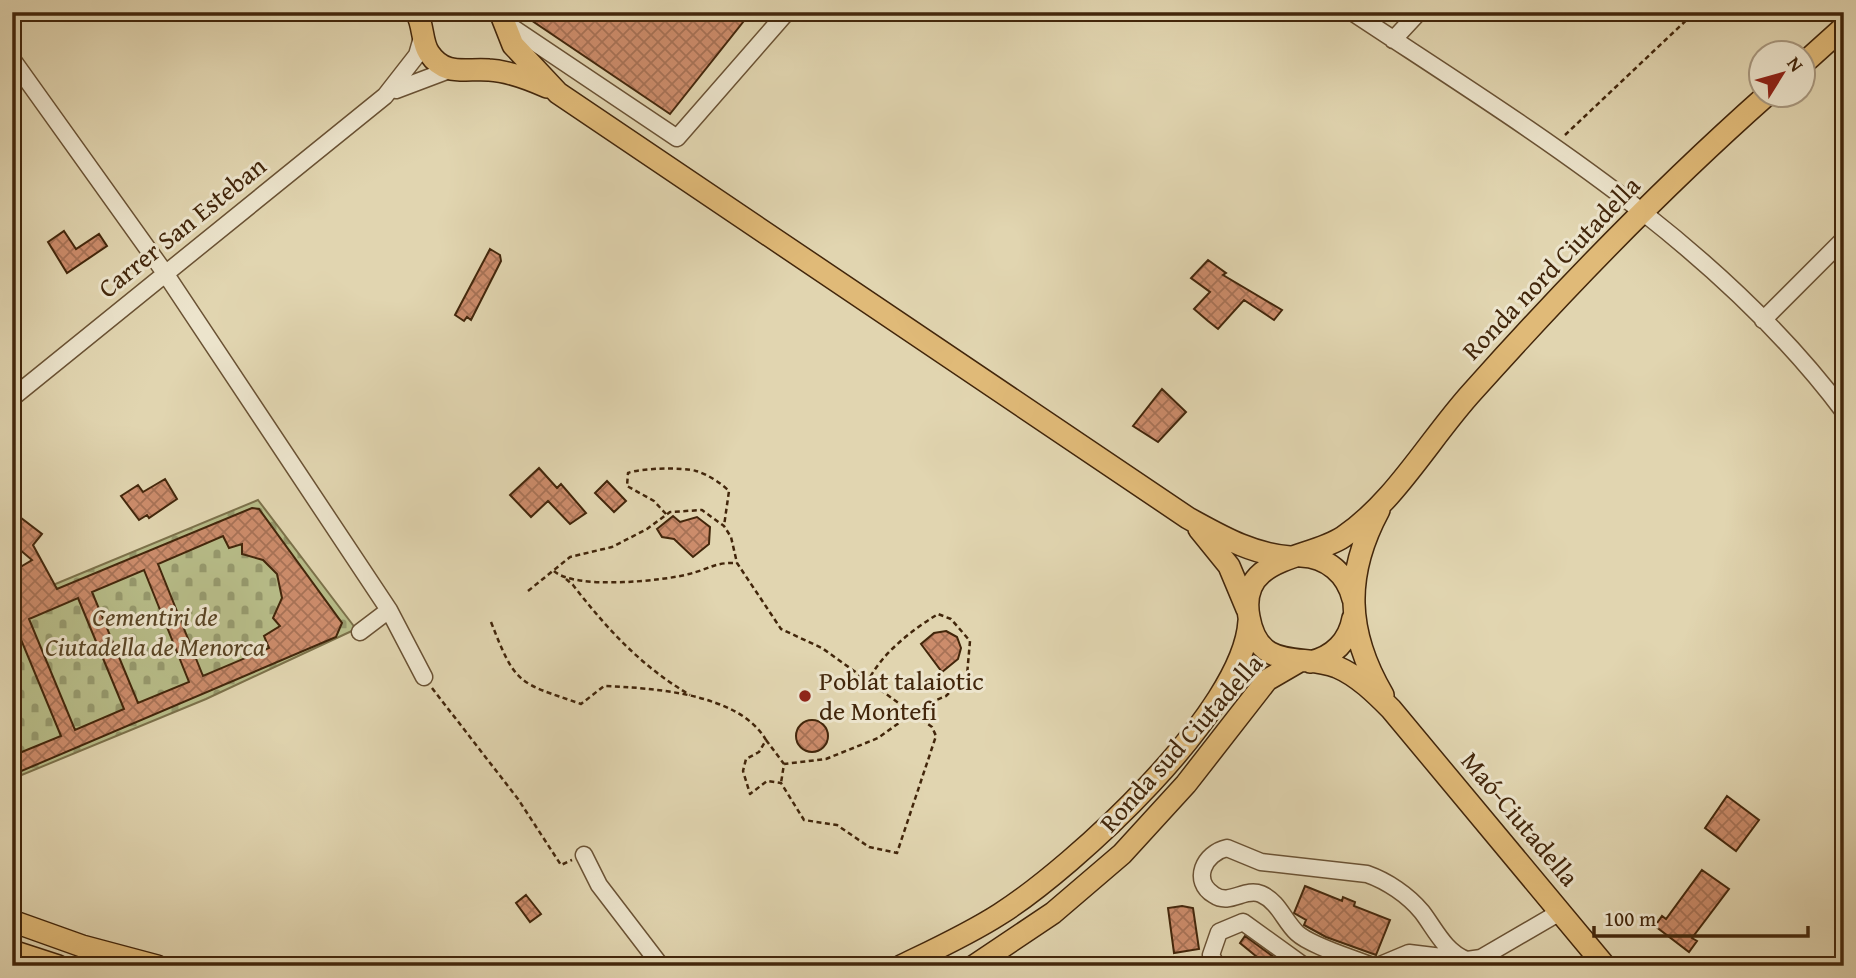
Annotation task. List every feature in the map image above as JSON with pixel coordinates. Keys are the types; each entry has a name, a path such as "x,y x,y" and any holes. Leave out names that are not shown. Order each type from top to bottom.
{"main road":[{"path":"472,71 488,64 500,51 503,20"},
{"path":"503,20 522,56 558,93 1188,518 1244,548 1266,555 1324,561 1338,570 1348,584 1354,608 1357,641 1391,709"},
{"path":"422,22 431,56 449,70 489,69 510,74 558,93"},
{"path":"1818,51 1844,28"},
{"name":"Ronda nord Ciutadella","path":"1389,493 1460,405 1640,211 1753,108"},
{"path":"1248,615 1250,595 1262,573 1276,562 1314,552 1343,536 1389,493"},
{"path":"1303,662 1325,657 1339,646 1350,632 1356,576 1369,529 1389,493"},
{"path":"1188,518 1229,566 1253,632 1270,652 1303,662 1336,667 1350,674 1391,709"},
{"name":"Ronda sud Ciutadella","path":"901,966 1000,914 1109,826 1180,748 1224,689 1246,644 1248,615"},
{"name":"Ronda sud Ciutadella","path":"974,966 1053,913 1122,854 1186,784 1267,680 1303,662"},
{"name":"Maó-Ciutadella","path":"1391,709 1605,966"},
{"path":"12,920 82,946 158,966"},
{"path":"12,951 58,966"}],"street":[{"path":"402,12 422,22"},
{"path":"503,20 677,138 788,12"},
{"path":"1352,12 1552,147 1640,211 1732,286 1844,412"},
{"path":"1393,40 1419,12"},
{"name":"Carrer San Esteban","path":"385,96 417,55 422,22"},
{"path":"12,59 165,273 389,610 425,677"},
{"name":"Carrer San Esteban","path":"12,398 385,96 414,81 449,70"},
{"path":"1763,320 1844,239"},
{"path":"360,632 389,610"},
{"path":"1372,966 1300,935 1285,914 1260,894 1245,893 1227,899 1212,894 1202,880 1203,866 1213,854 1227,849 1261,862 1367,874 1380,879 1410,900 1453,953 1471,961"},
{"path":"584,855 599,885 661,966"},
{"path":"1378,966 1417,952 1471,961 1560,912"},
{"path":"1216,966 1211,955 1219,932 1243,922 1304,966"}],"path":[{"path":"1552,147 1695,12"},
{"path":"666,514 654,501 627,486 628,473 639,469 697,471 706,478 719,481 729,491 724,526"},
{"path":"491,622 508,667 527,685 581,704 604,686 658,689 707,700 748,720 760,729 784,764 781,783 804,820 837,825 869,848 897,853 936,736 932,727 822,648 781,629 737,562 731,537 724,526 702,510 666,514 612,547 570,557 528,591"},
{"path":"563,578 621,581 655,579 691,574 713,564 737,562"},
{"path":"554,571 573,584 625,647 671,684 692,697"},
{"path":"784,764 802,764 852,751 946,696 967,676 970,641 951,619 938,614 918,626 875,667 868,681"},
{"path":"425,677 457,724 518,799 561,865 584,855"},
{"path":"766,740 759,752 746,759 745,783 750,794 767,781 781,783"}],"green space":[{"name":"Cementiri de Ciutadella de Menorca","path":"258,500 356,629 206,699 12,779 12,602"}],"building":[{"path":"519,12 751,12 670,114"},
{"path":"64,231 76,249 99,234 107,246 67,273 48,242"},
{"path":"490,249 500,255 501,261 471,320 467,317 464,321 455,315"},
{"path":"1208,260 1226,273 1223,275 1282,310 1274,320 1244,300 1218,329 1194,309 1210,292 1191,278"},
{"path":"1162,389 1186,412 1158,442 1133,426"},
{"path":"539,468 557,488 561,484 586,513 570,524 548,501 531,517 510,495"},
{"path":"165,479 177,499 149,518 147,515 139,520 121,496 138,485 143,492"},
{"path":"607,481 626,501 614,512 595,493"},
{"path":"252,508 259,509 342,623 336,637 12,775 12,756 61,736 15,625 12,626 12,572 32,560 12,543 12,511 42,534 33,545 57,589","holes":["223,536 229,548 242,544 242,554 263,560 277,574 282,598 273,618 280,626 264,636 269,648 203,676 158,564","144,570 189,682 138,703 92,592","78,598 124,709 75,730 29,619"]},
{"path":"673,516 680,522 697,517 710,527 709,544 693,557 674,539 662,537 657,529"},
{"path":"946,631 957,637 961,648 958,659 942,672 921,644 934,633"},
{"path":"812,720 823,725 828,736 823,747 812,752 801,747 796,736 801,725"},
{"path":"1727,796 1759,820 1736,851 1705,828"},
{"path":"1702,870 1729,889 1692,938 1697,941 1689,952 1655,926 1662,916 1666,919"},
{"path":"1305,886 1342,901 1343,897 1355,902 1354,906 1390,920 1376,955 1326,937 1304,925 1306,920 1294,913"},
{"path":"526,895 541,914 530,922 516,903"},
{"path":"1168,908 1193,908 1199,949 1174,953"},
{"path":"1245,936 1286,966 1268,966 1240,943"}],"place":[{"name":"Poblat talaiotic de Montefi","path":"805,696"}]}
